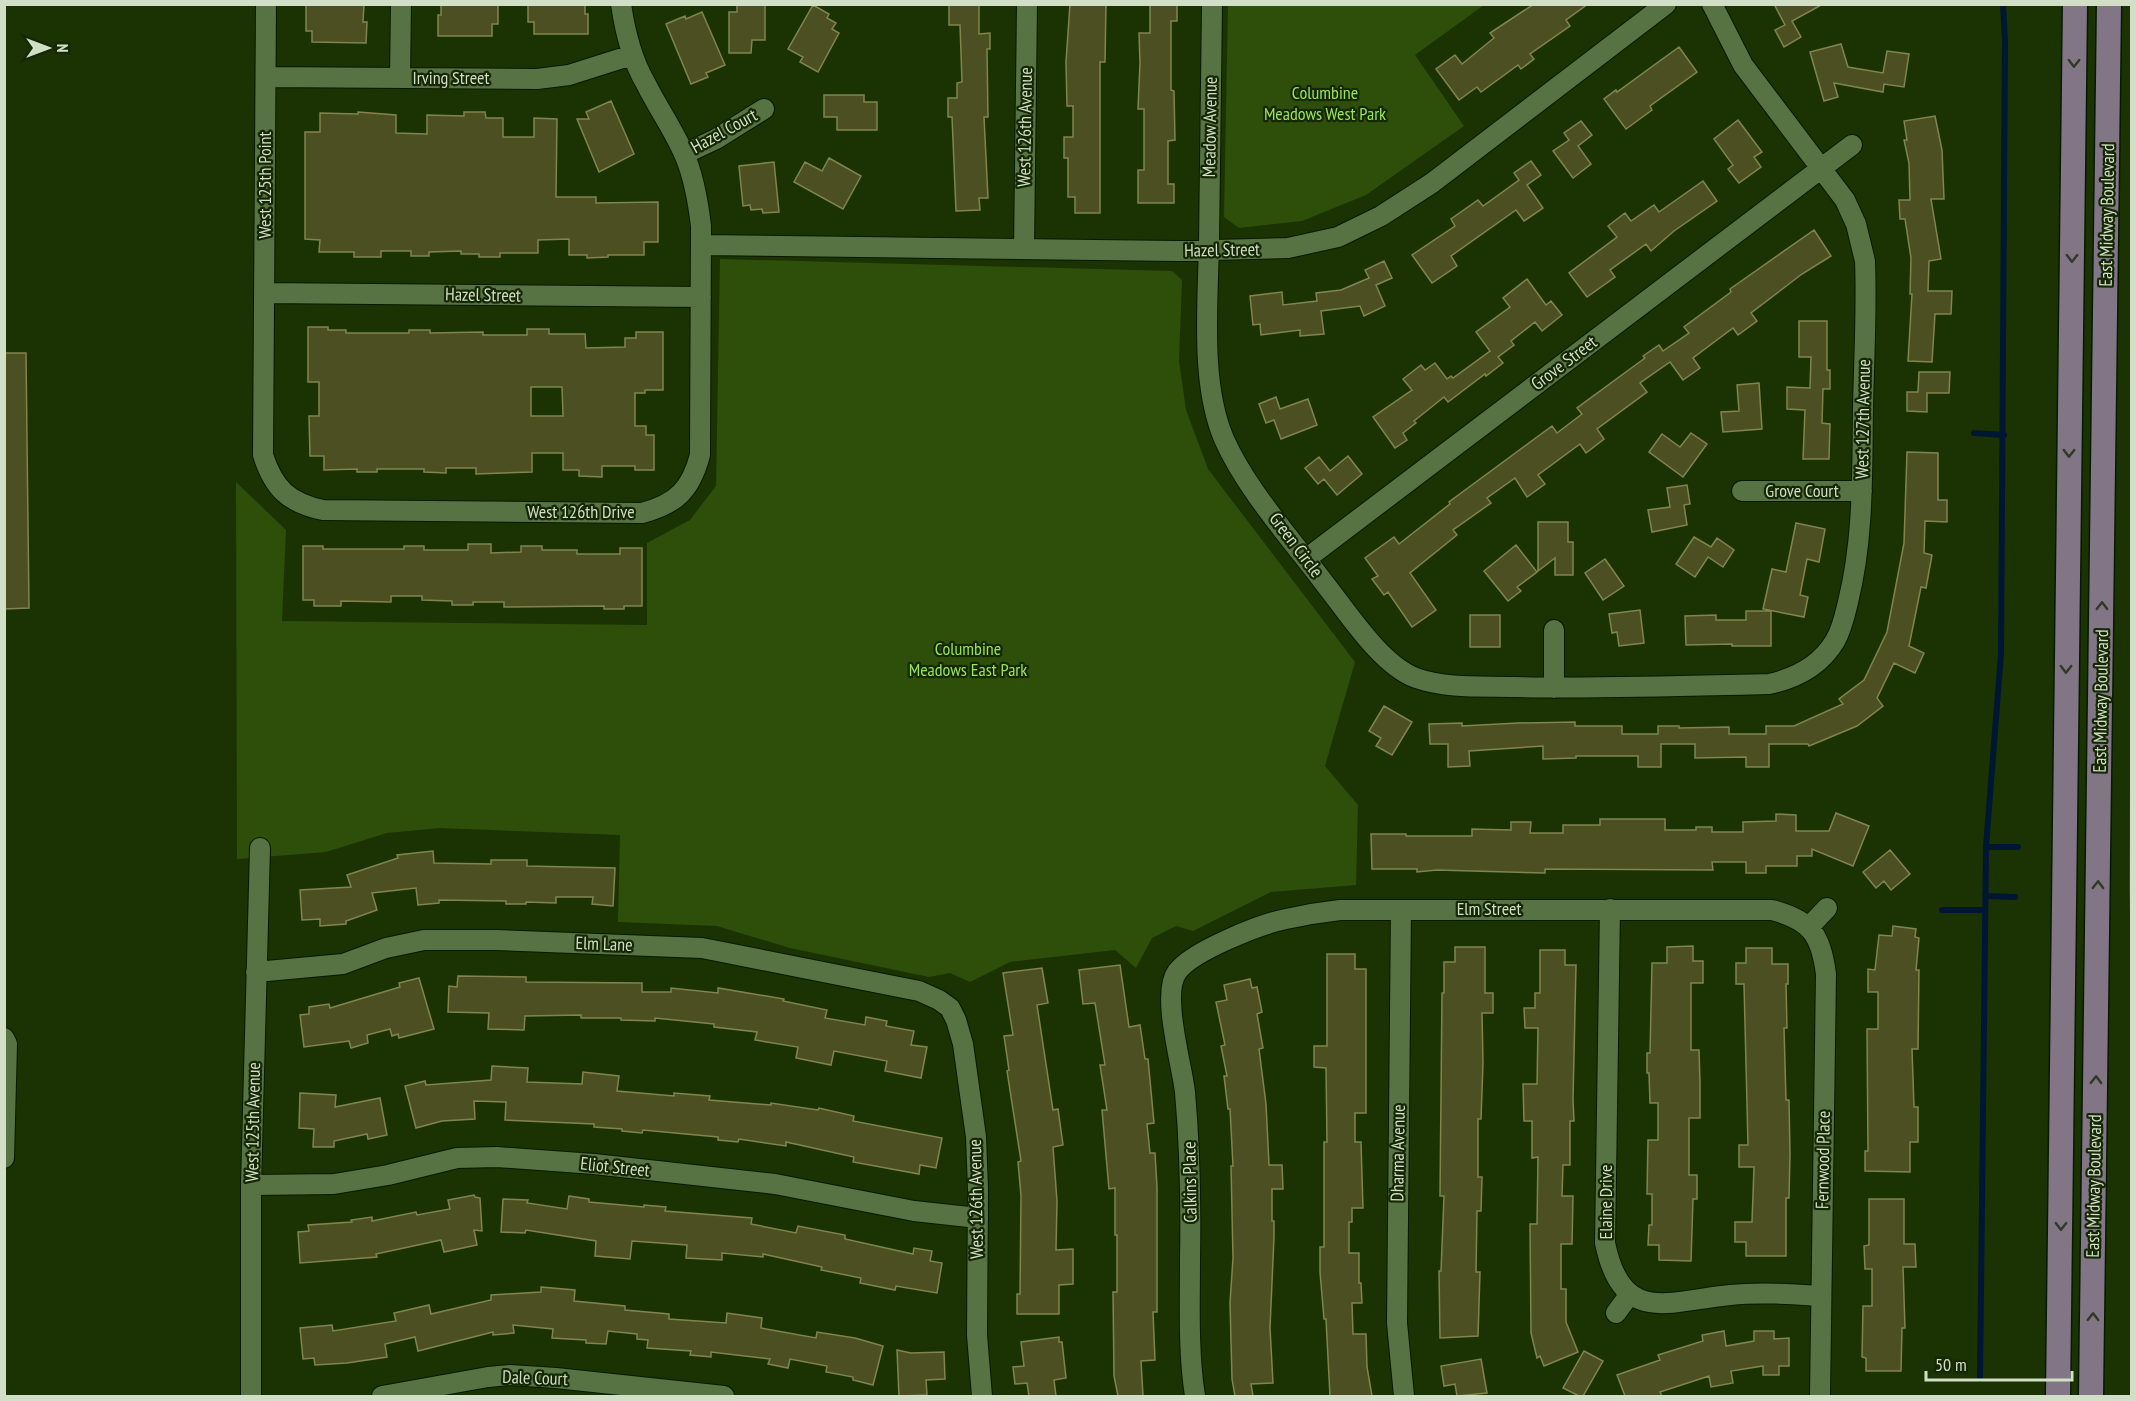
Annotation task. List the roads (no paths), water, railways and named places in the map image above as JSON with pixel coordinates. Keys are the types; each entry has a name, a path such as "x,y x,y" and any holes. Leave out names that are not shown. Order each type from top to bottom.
{"main road":[{"name":"East Midway Boulevard","path":"2058,1396 2075,4"},
{"name":"East Midway Boulevard","path":"2091,1396 2109,4"}],"street":[{"path":"266,4 266,77"},
{"path":"400,78 401,4"},
{"name":"West 126th Drive","path":"264,293 263,455 268,472 279,488 292,500 305,507 347,511 642,513 674,500 695,474 700,455 702,245 697,194 684,154 632,55 621,4"},
{"name":"West 126th Avenue","path":"1024,249 1027,4"},
{"name":"Meadow Avenue","path":"1209,250 1212,4"},
{"name":"Hazel Street","path":"702,245 1209,250 1288,249 1338,237 1381,216 1432,183 1666,4"},
{"name":"West 127th Avenue","path":"1712,4 1743,65 1845,200 1856,224 1865,261 1861,524 1853,583 1842,625 1822,659 1812,668"},
{"name":"Irving Street","path":"266,77 537,79 569,75 632,55"},
{"name":"West 125th Point","path":"264,293 266,77"},
{"name":"Hazel Court","path":"684,154 716,139 764,109"},
{"path":"1821,168 1852,145"},
{"name":"Grove Street","path":"1306,559 1821,168"},
{"name":"Green Circle","path":"1209,250 1210,382 1218,419 1232,455 1260,498 1306,559 1385,658 1394,666 1414,677 1462,686 1554,688 1769,684 1796,676 1812,668"},
{"name":"Hazel Street","path":"264,293 701,297"},
{"name":"Grove Court","path":"1742,491 1862,491"},
{"path":"1554,630 1554,688"},
{"name":"West 125th Avenue","path":"252,1396 252,1185 260,848"},
{"path":"1809,927 1827,908"},
{"name":"Elaine Drive","path":"1610,909 1605,1243 1608,1259 1615,1274 1623,1288 1630,1294"},
{"name":"Elm Street","path":"1171,965 1285,919 1340,910 1772,910 1793,916 1809,927"},
{"name":"Dharma Avenue","path":"1401,910 1397,1323 1404,1396"},
{"name":"Fernwood Place","path":"1809,927 1817,937 1823,952 1826,974 1820,1396"},
{"name":"Elm Lane","path":"256,972 343,964 386,948 424,940 496,940 683,947 743,955 919,991 948,1006"},
{"name":"Calkins Place","path":"1171,965 1173,984 1171,1001 1190,1143 1189,1343 1195,1396"},
{"name":"West 126th Avenue","path":"948,1006 956,1020 965,1056 976,1137 977,1335 981,1396"},
{"path":"4,1038 7,1044 4,1158"},
{"name":"Eliot Street","path":"252,1185 334,1184 388,1175 457,1158 497,1157 594,1164 776,1184 914,1211 978,1218"},
{"path":"1616,1313 1630,1294 1649,1302 1679,1304 1747,1294 1821,1296"},
{"name":"Dale Court","path":"382,1396 510,1375 724,1396"}],"waterway":[{"path":"1980,1379 1986,847 2001,654 2005,41 2003,4"},
{"path":"1974,433 2004,435"},
{"path":"1986,847 2018,847"},
{"path":"1985,896 2015,897"},
{"path":"1942,910 1985,910"}],"park label":[{"name":"Columbine Meadows West Park","path":"1325,103"},
{"name":"Columbine Meadows East Park","path":"968,659"}]}
